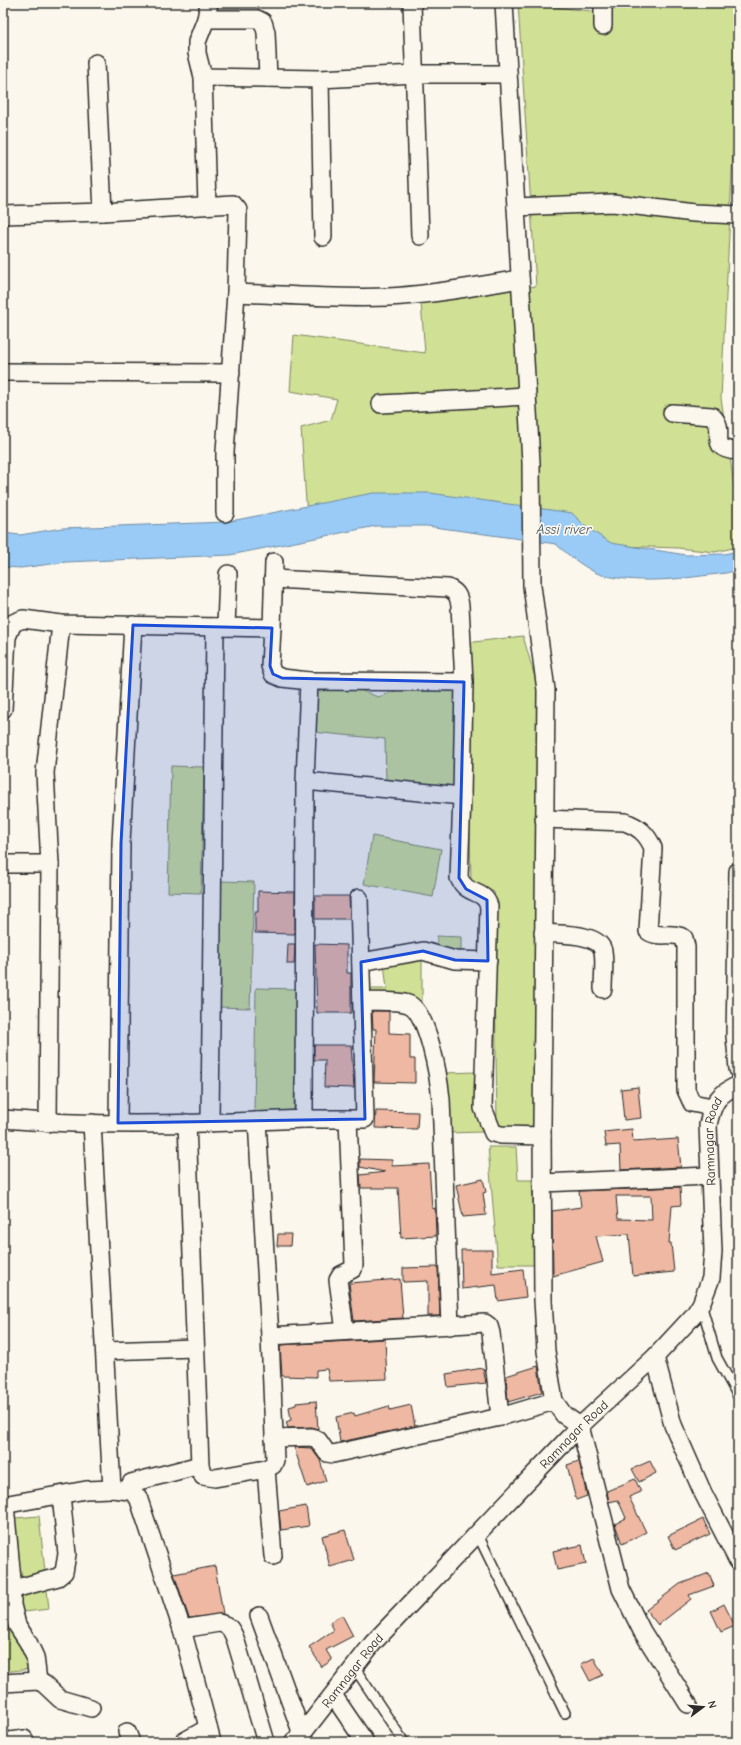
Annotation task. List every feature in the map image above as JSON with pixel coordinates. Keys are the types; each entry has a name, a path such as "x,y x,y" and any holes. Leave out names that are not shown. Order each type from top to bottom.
{"street":[{"path":"412,3 420,236"},
{"path":"504,3 531,462 532,586 546,690 542,1136 543,1300 546,1351 554,1401 564,1415 580,1426 621,1589 642,1631 688,1704"},
{"path":"603,3 603,26"},
{"path":"207,205 202,77 197,53 197,42 208,11 257,19 263,22 266,32 268,78"},
{"path":"96,63 103,212"},
{"path":"202,77 320,79 415,74 508,74"},
{"path":"320,79 323,238"},
{"path":"516,207 613,203 694,213 738,215"},
{"path":"3,215 103,212 233,204 238,210 236,293 225,452 225,513"},
{"path":"236,293 323,297 388,297 425,294 520,279"},
{"path":"3,372 231,373"},
{"path":"381,404 527,396"},
{"path":"672,413 712,416 717,421 719,427 718,441 721,448 738,451"},
{"path":"274,562 270,666 273,674 282,678 309,681 464,682"},
{"path":"210,1123 221,627 228,574"},
{"path":"273,579 448,588 454,591 459,597 464,682 459,878 466,889 482,895 487,900 489,906 483,1108 486,1119 493,1133 542,1136"},
{"path":"3,709 7,637 13,623 23,619 61,624 272,628"},
{"path":"48,1123 50,864 46,773 61,624"},
{"path":"118,1123 121,843 133,625"},
{"path":"304,1119 305,781 309,681"},
{"path":"305,781 462,796"},
{"path":"544,819 624,822 637,827 650,839 653,848 648,931 652,934 678,934 684,938 686,947 686,1090 692,1103 712,1107"},
{"path":"3,864 50,864"},
{"path":"738,871 735,1036 738,1069"},
{"path":"3,1119 48,1123 210,1123 304,1119 365,1119 359,898"},
{"path":"543,933 591,938 599,942 603,950 603,989"},
{"path":"361,962 423,951 451,959 488,961"},
{"path":"362,1001 408,1004 415,1008 424,1024 438,1072 441,1099 450,1326"},
{"name":"Ramnagar Road","path":"298,1738 373,1643 580,1426 655,1357 681,1330 701,1304 711,1278 713,1251 708,1124 712,1107 718,1097 738,1085"},
{"path":"345,1331 338,1280 341,1274 353,1269 354,1265 348,1119"},
{"path":"187,1123 200,1465 203,1476 210,1478 266,1469 273,1465 275,1460 270,1336 257,1121"},
{"path":"92,1123 112,1489"},
{"path":"542,1183 709,1176"},
{"path":"270,1336 485,1323 489,1326 492,1334 500,1417"},
{"path":"105,1351 195,1348"},
{"path":"655,1357 673,1425 702,1493 738,1561"},
{"path":"274,1438 312,1437 318,1440 327,1453 333,1454 500,1417 554,1401"},
{"path":"132,1483 200,1465"},
{"path":"266,1469 274,1556"},
{"path":"38,1681 35,1657 14,1618 8,1591 4,1505 86,1490 130,1490 138,1496 182,1629 210,1735 183,1742"},
{"path":"8,1591 58,1577 64,1572 67,1554 61,1495"},
{"path":"259,1616 298,1738"},
{"path":"182,1629 219,1623 226,1624 231,1629 266,1742"},
{"path":"3,1683 38,1681 44,1684 60,1699 91,1708"},
{"path":"333,1695 365,1742"},
{"path":"3,1742 17,1739 24,1739 26,1742"}],"lane":[{"path":"701,1304 717,1358 738,1396"},
{"path":"477,1533 565,1713"},
{"path":"354,1667 404,1742"}],"highlighted area":[{"path":"133,625 272,628 270,666 273,674 282,678 464,682 459,878 466,889 487,900 488,961 455,960 423,951 361,962 365,1119 118,1123 121,843"}],"green space":[{"path":"518,3 609,13 609,3 738,3 738,50 721,398 738,512 738,547 715,552 678,548 590,545 556,523 307,516 301,428 331,420 337,399 290,391 294,335 425,353 421,303 536,286"},
{"path":"523,636 538,688 538,1126 497,1127 494,892 471,881 466,643"},
{"path":"434,677 456,690 457,787 386,783 385,739 312,732 310,692 355,688 378,697"},
{"path":"171,766 204,767 201,893 168,892"},
{"path":"372,836 441,849 433,897 364,884"},
{"path":"220,881 254,882 250,1008 217,1007"},
{"path":"437,936 461,937 461,966 436,965"},
{"path":"422,956 422,1001 369,998 368,989 387,989 384,963"},
{"path":"256,988 296,989 294,1112 254,1112"},
{"path":"477,1072 482,1132 448,1133 444,1073"},
{"path":"488,1147 516,1147 518,1180 532,1180 536,1265 498,1265"},
{"path":"39,1516 49,1609 24,1612 30,1669 3,1672 3,1519"}],"water":[{"name":"Assi river","path":"373,493 430,493 572,513 586,527 611,543 686,555 724,554 738,551 738,570 726,573 664,580 633,580 618,578 602,575 591,570 571,557 556,544 427,526 376,526 230,555 66,562 21,568 3,567 3,533 20,535 62,528 226,522"}],"building":[{"path":"258,891 295,892 295,934 255,933 255,912 258,912"},
{"path":"315,896 349,896 350,919 315,919"},
{"path":"288,944 295,944 294,964 287,964"},
{"path":"315,944 347,945 347,973 351,973 351,1013 317,1013"},
{"path":"372,1011 389,1011 389,1033 410,1034 410,1059 415,1059 415,1083 374,1082 376,1029 373,1029"},
{"path":"314,1045 351,1045 354,1088 324,1087 325,1060 314,1060"},
{"path":"638,1087 641,1118 624,1120 621,1089"},
{"path":"376,1111 418,1112 417,1129 375,1128"},
{"path":"632,1129 633,1142 678,1139 681,1167 621,1170 620,1145 606,1146 604,1132"},
{"path":"360,1159 392,1160 392,1166 429,1164 432,1209 435,1208 436,1236 401,1238 398,1188 361,1188 360,1175 385,1172 360,1167"},
{"path":"483,1179 486,1192 483,1193 486,1215 463,1217 456,1185"},
{"path":"680,1187 681,1205 672,1206 669,1243 671,1243 674,1272 633,1276 629,1234 596,1236 603,1262 553,1276 552,1211 581,1207 579,1191","holes":["616,1196 651,1196 652,1220 618,1219"]},
{"path":"278,1234 291,1234 290,1246 277,1246"},
{"path":"461,1250 492,1250 492,1273 523,1269 526,1297 498,1301 496,1285 462,1289"},
{"path":"438,1267 440,1316 428,1316 428,1281 403,1282 403,1268"},
{"path":"400,1279 403,1318 354,1321 349,1283"},
{"path":"385,1339 387,1379 329,1381 327,1369 316,1370 316,1377 282,1376 280,1345"},
{"path":"538,1366 542,1392 508,1402 506,1376"},
{"path":"483,1368 486,1383 448,1387 446,1374"},
{"path":"316,1401 318,1429 312,1427 288,1428 286,1422 291,1420 289,1407 296,1405 296,1403"},
{"path":"411,1405 415,1426 340,1442 336,1417 354,1413 355,1416 389,1406 390,1410"},
{"path":"294,1447 311,1448 320,1460 326,1481 307,1487"},
{"path":"579,1461 587,1496 576,1500 567,1465"},
{"path":"650,1461 656,1473 639,1482 632,1469"},
{"path":"635,1479 641,1492 629,1497 646,1532 622,1544 615,1524 626,1518 618,1500 609,1502 607,1491"},
{"path":"306,1506 309,1526 281,1530 279,1511"},
{"path":"703,1519 710,1534 675,1550 668,1536"},
{"path":"345,1530 354,1560 330,1567 322,1536"},
{"path":"582,1545 586,1564 557,1570 553,1551"},
{"path":"215,1566 223,1614 189,1618 174,1574"},
{"path":"709,1573 714,1586 689,1595 691,1599 658,1625 646,1610 680,1584"},
{"path":"724,1604 735,1626 721,1632 711,1611"},
{"path":"342,1615 353,1636 326,1650 332,1660 322,1667 309,1647 334,1630 330,1622"},
{"path":"594,1658 603,1675 590,1681 581,1664"}]}
